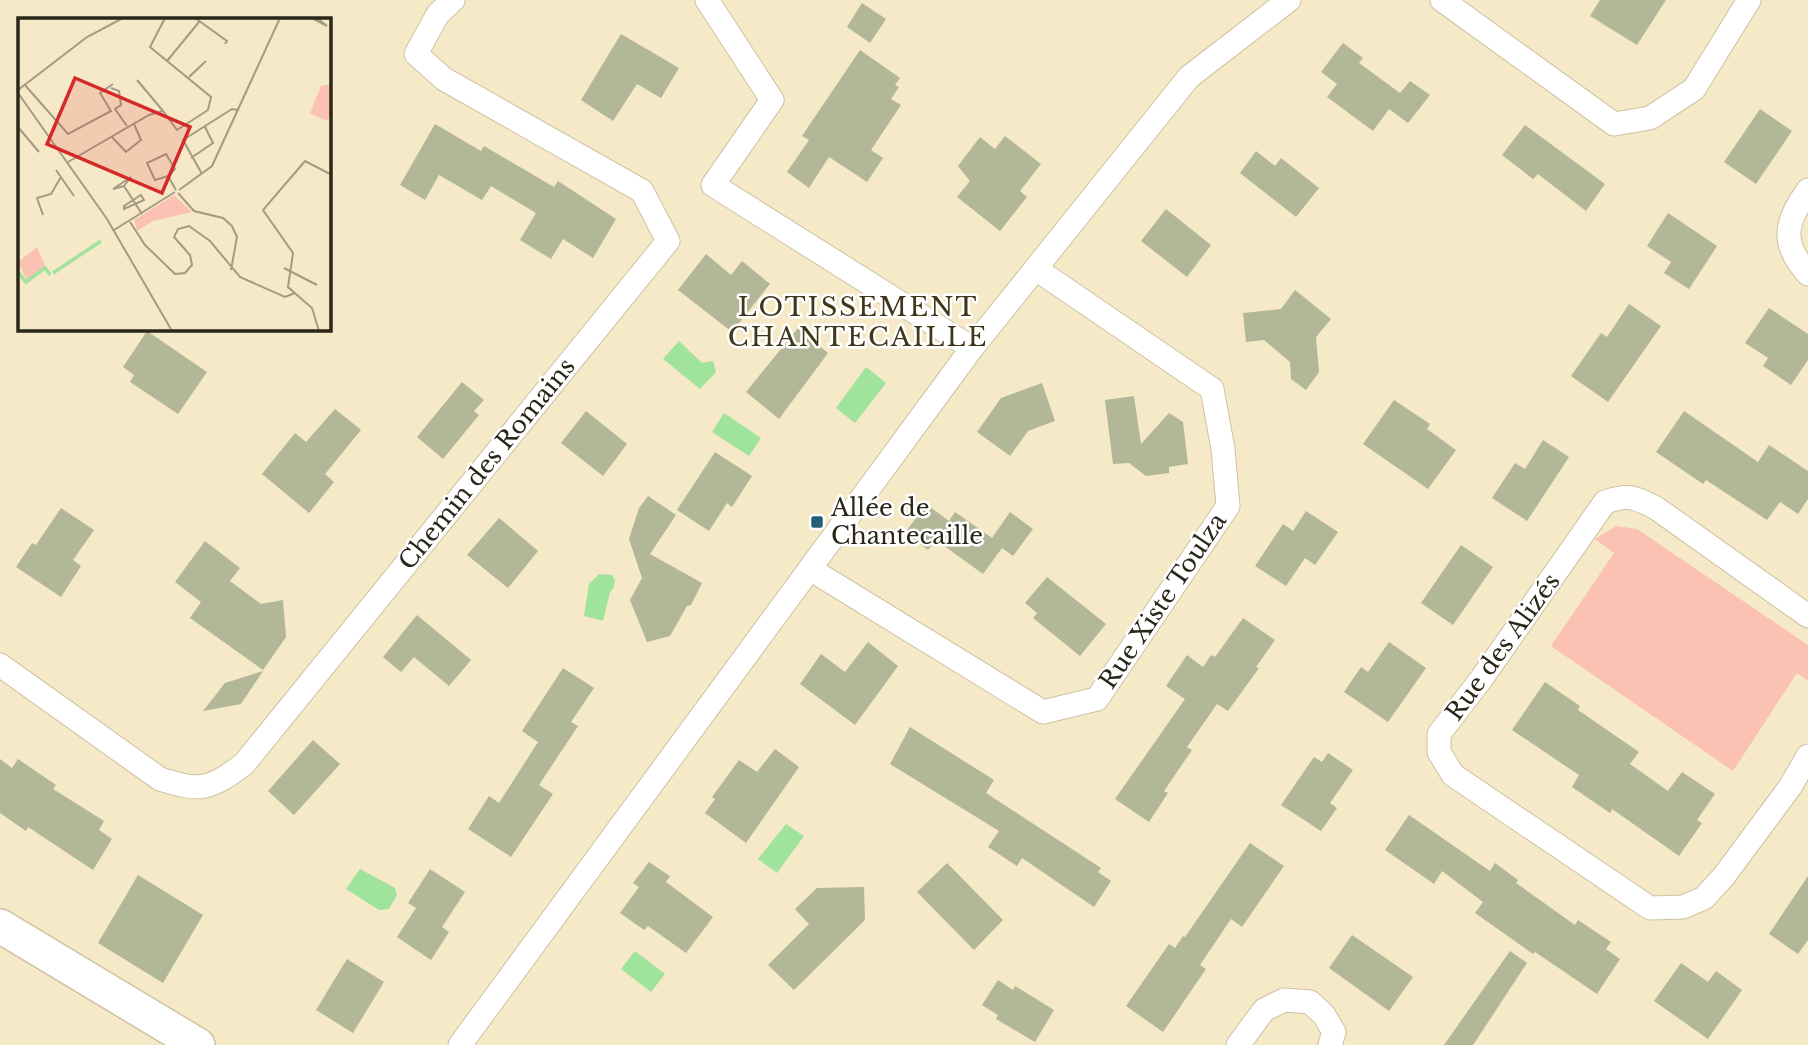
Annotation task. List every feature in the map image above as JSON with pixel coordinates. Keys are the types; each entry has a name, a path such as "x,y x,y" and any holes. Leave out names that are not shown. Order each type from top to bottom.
{"main road":[{"path":"0,926 198,1045"}],"street":[{"name":"Chemin des Romains","path":"0,665 160,779 190,788 218,784 244,765 668,241 642,191 444,79 416,54 438,14 453,0"},
{"path":"707,0 772,100 713,185 972,348"},
{"path":"460,1045 972,348 1189,77 1289,0"},
{"path":"1442,0 1614,124 1650,118 1694,89 1749,0"},
{"path":"1808,190 1789,222 1788,241 1796,260 1808,274"},
{"name":"Rue Xiste Toulza","path":"810,569 1043,712 1097,699 1228,506 1223,449 1212,389 1036,269"},
{"name":"Rue des Alizés","path":"1808,617 1656,508 1640,500 1622,496 1605,502 1482,678 1439,734 1439,752 1453,775 1650,908 1683,907 1704,898 1799,793 1808,756"},
{"path":"1238,1045 1264,1010 1284,1000 1310,1002 1324,1015 1334,1032 1330,1045"}],"shaded area":[{"path":"679,341 702,363 713,361 716,372 700,389 663,359"},
{"path":"866,367 886,383 855,423 836,408"},
{"path":"724,413 761,438 749,456 712,432"},
{"path":"1616,526 1637,529 1808,645 1808,681 1797,673 1733,771 1551,646 1614,553 1595,539"},
{"path":"599,574 612,575 615,580 603,621 584,616 589,584"},
{"path":"786,824 804,836 777,873 758,859"},
{"path":"360,869 395,888 397,895 389,909 379,910 346,889"},
{"path":"635,951 665,974 651,992 621,969"}],"building":[{"path":"1600,0 1666,0 1637,45 1590,16"},
{"path":"862,3 886,19 870,43 847,27"},
{"path":"621,34 679,68 661,98 637,84 613,121 581,100"},
{"path":"1343,43 1363,58 1359,63 1400,93 1410,81 1430,95 1408,123 1389,109 1373,131 1327,97 1337,84 1321,72"},
{"path":"860,50 900,78 895,85 899,87 891,99 901,105 871,150 883,158 867,182 829,157 809,188 787,172 809,140 802,136"},
{"path":"1760,109 1792,131 1756,184 1724,162"},
{"path":"435,124 481,151 484,146 554,187 558,181 616,219 593,258 563,239 551,259 520,240 536,213 491,186 482,200 439,175 425,200 400,185"},
{"path":"1525,125 1605,184 1586,211 1538,174 1533,179 1502,155"},
{"path":"1005,136 1041,164 1020,191 1027,197 1000,231 957,197 970,181 958,166 980,137 995,149"},
{"path":"1256,151 1275,166 1281,158 1319,188 1296,217 1240,173"},
{"path":"1166,209 1211,245 1187,277 1141,241"},
{"path":"1668,213 1717,246 1689,289 1664,273 1671,262 1647,246"},
{"path":"706,254 731,275 742,261 770,284 732,332 678,290"},
{"path":"1295,290 1331,319 1316,337 1319,372 1306,390 1291,379 1290,362 1264,340 1246,342 1243,313 1281,309"},
{"path":"1629,304 1661,326 1608,402 1571,376 1601,333 1607,337"},
{"path":"1769,308 1808,334 1808,360 1791,385 1763,366 1768,358 1745,343"},
{"path":"798,328 828,353 779,419 746,392"},
{"path":"147,331 207,372 178,414 130,382 134,375 123,367"},
{"path":"462,382 484,400 474,411 479,415 443,459 417,437"},
{"path":"1042,383 1055,421 1028,431 1010,456 977,432 1001,398"},
{"path":"1134,396 1141,444 1169,413 1183,422 1188,464 1169,467 1169,473 1146,476 1129,463 1113,464 1105,400"},
{"path":"1394,400 1430,424 1427,429 1456,450 1428,489 1363,444"},
{"path":"335,409 361,430 325,474 334,482 309,513 262,474 295,433 306,442"},
{"path":"586,411 627,444 603,476 561,443"},
{"path":"1684,411 1758,462 1769,445 1808,471 1808,499 1798,514 1780,502 1767,520 1706,480 1703,484 1656,452"},
{"path":"1543,440 1569,457 1527,521 1492,498 1515,463 1525,469"},
{"path":"715,452 752,476 732,507 727,503 709,531 677,510"},
{"path":"648,496 676,515 650,554 702,583 670,636 647,642 630,600 642,578 629,539 639,508"},
{"path":"926,504 949,521 955,512 992,538 1010,512 1033,529 1013,556 1002,548 983,574 936,540 928,550 905,533"},
{"path":"61,508 94,530 73,560 81,566 61,597 16,567 32,543 36,545"},
{"path":"1306,511 1338,532 1315,565 1305,558 1286,586 1255,566 1283,524 1293,531"},
{"path":"499,518 538,551 508,588 467,555"},
{"path":"205,541 240,568 230,581 261,604 283,600 286,637 263,670 190,618 201,602 175,582"},
{"path":"1461,545 1493,567 1453,625 1421,603"},
{"path":"1047,577 1106,624 1080,656 1033,618 1037,613 1025,603"},
{"path":"417,615 471,660 449,686 414,657 401,672 383,657"},
{"path":"1243,618 1275,640 1256,667 1259,668 1228,711 1217,704 1187,747 1192,750 1164,791 1168,793 1149,822 1115,799 1185,699 1166,686 1187,655 1203,667 1211,655 1215,657"},
{"path":"868,642 898,666 855,725 800,684 821,654 845,672"},
{"path":"1389,642 1426,668 1388,722 1344,692 1361,667 1368,672"},
{"path":"563,668 594,688 571,722 578,726 539,785 553,794 511,857 468,829 489,796 499,803 538,742 522,731"},
{"path":"263,671 241,704 203,711 225,683"},
{"path":"1545,682 1580,706 1578,710 1639,752 1630,764 1668,791 1682,772 1715,794 1697,820 1702,823 1679,856 1612,809 1610,813 1572,787 1579,775 1512,730"},
{"path":"910,727 994,780 986,793 1101,868 1098,872 1111,881 1094,907 1022,858 1017,866 988,847 999,831 890,764"},
{"path":"313,740 340,764 294,815 268,791"},
{"path":"775,749 799,767 746,843 705,813 715,799 712,797 739,760 757,772"},
{"path":"1328,753 1353,770 1330,803 1337,808 1321,831 1281,805 1314,757 1322,762"},
{"path":"0,759 12,768 18,759 56,785 53,789 104,821 99,830 112,839 93,870 28,827 26,831 0,813"},
{"path":"1409,815 1490,871 1495,863 1518,880 1516,883 1575,925 1578,920 1611,942 1606,949 1620,959 1597,994 1475,913 1483,902 1442,871 1434,884 1385,850"},
{"path":"1250,843 1284,866 1242,927 1231,919 1200,965 1206,969 1163,1032 1126,1006 1169,944 1175,948 1183,936 1185,937"},
{"path":"649,862 670,876 666,882 713,917 686,953 648,926 644,930 620,913 639,887 633,883"},
{"path":"947,863 1003,920 974,950 917,892"},
{"path":"430,869 465,892 442,927 449,932 431,960 397,937 416,908 408,903"},
{"path":"138,875 203,915 163,983 98,943"},
{"path":"1808,876 1808,940 1798,954 1769,934"},
{"path":"864,887 865,920 794,990 768,965 809,924 795,909 817,888"},
{"path":"1352,935 1413,977 1389,1011 1329,968"},
{"path":"1510,951 1527,963 1473,1045 1444,1045"},
{"path":"347,959 384,982 353,1033 316,1010"},
{"path":"1681,963 1708,982 1716,971 1742,990 1708,1039 1654,1001"},
{"path":"998,980 1013,990 1015,986 1054,1010 1035,1042 996,1019 998,1015 982,1005"}],"place":[{"name":"Allée de Chantecaille","path":"817,522"}],"district":[{"name":"LOTISSEMENT CHANTECAILLE","path":"858,322"}]}
